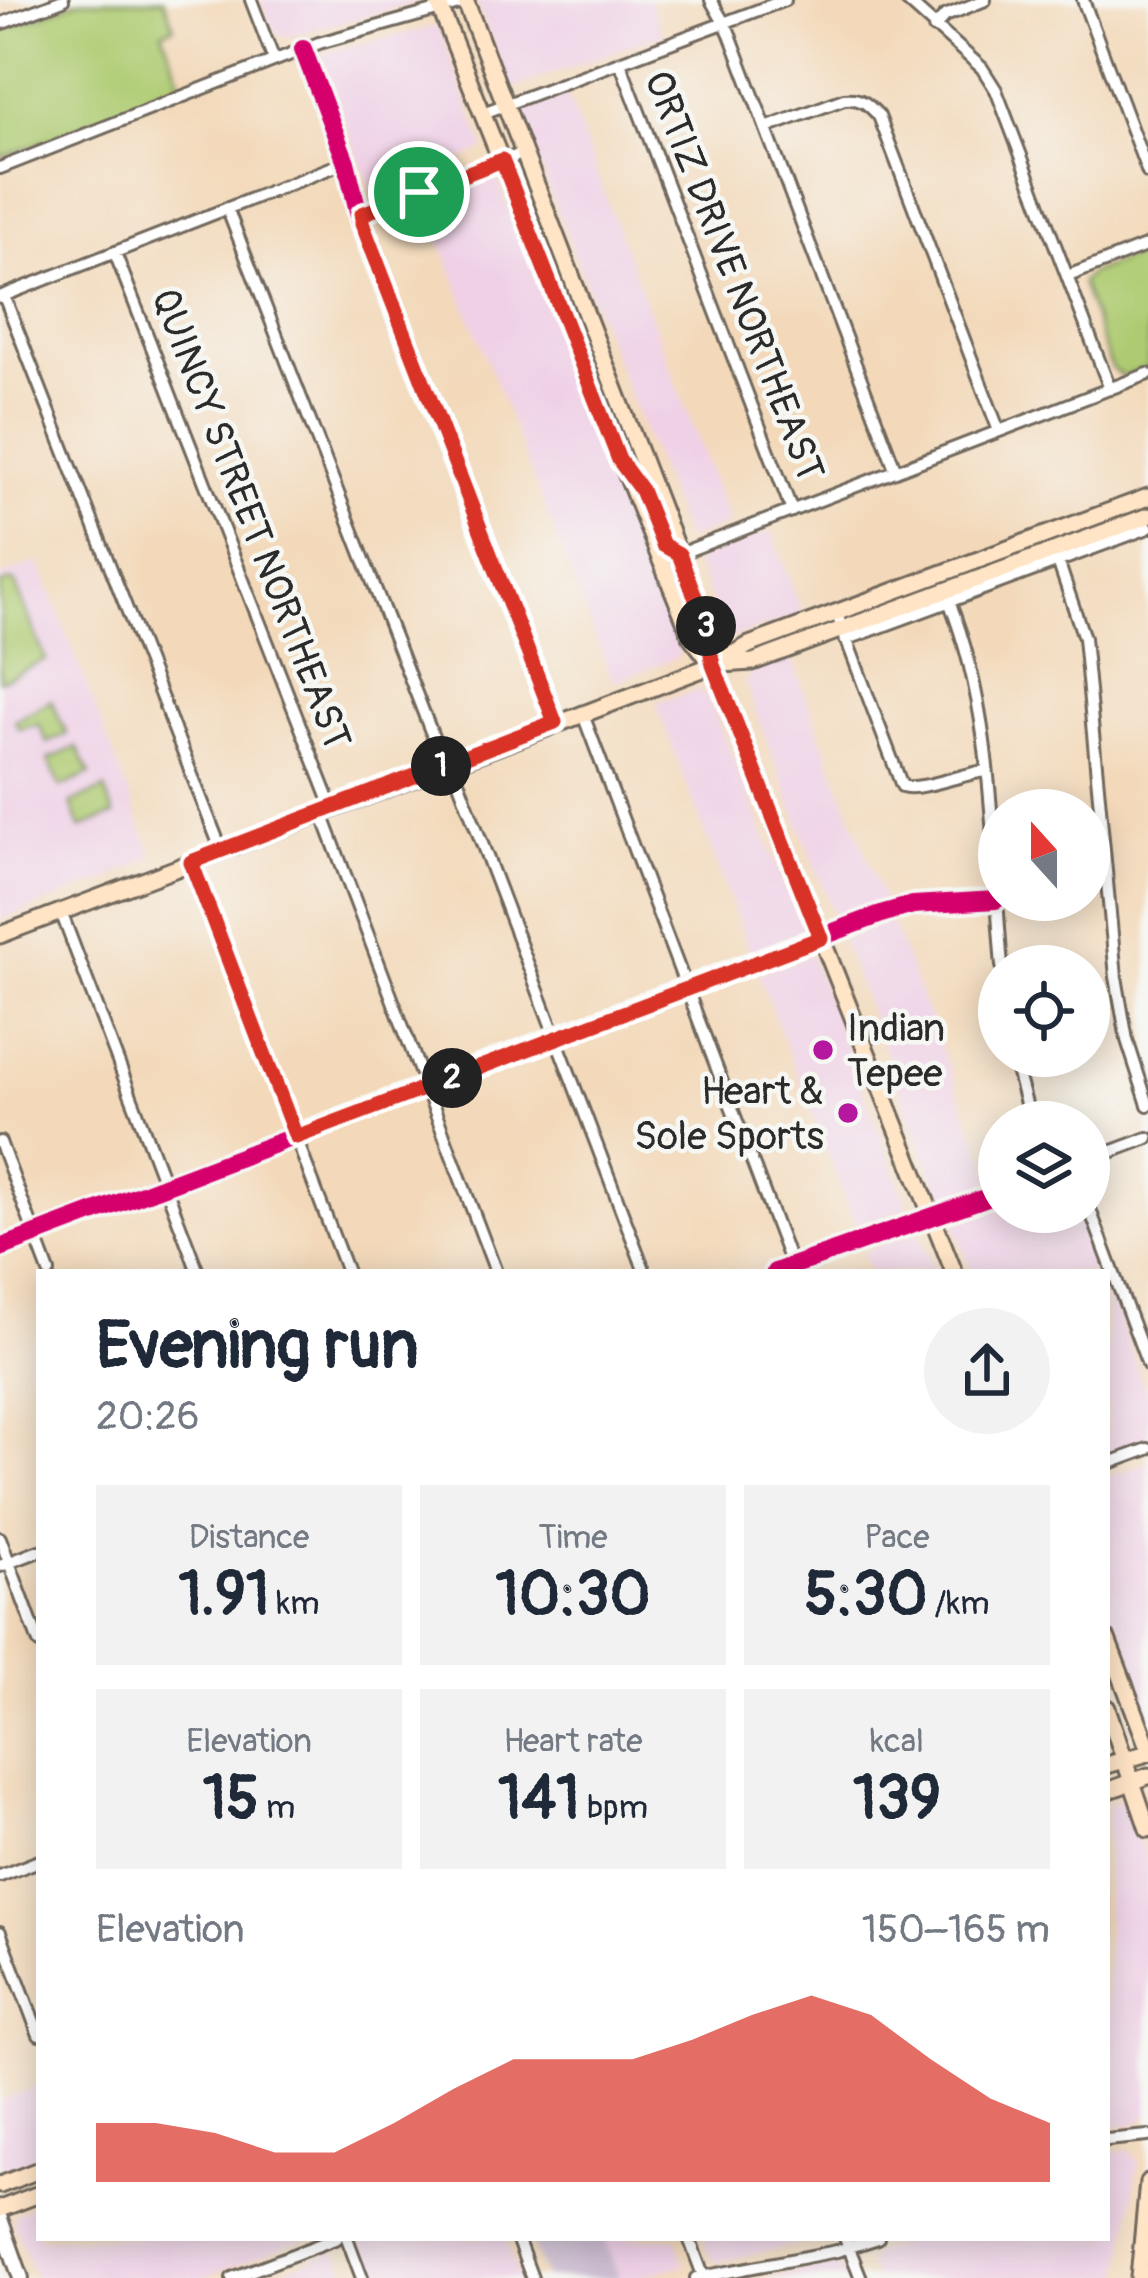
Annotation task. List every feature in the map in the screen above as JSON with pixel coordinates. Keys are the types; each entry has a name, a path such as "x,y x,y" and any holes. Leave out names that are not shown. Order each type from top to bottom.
{"main road":[{"path":"465,1 705,623 713,665 952,1269"},
{"path":"439,6 692,638 713,665"},
{"path":"619,460 641,490 663,545 679,554"},
{"path":"0,935 713,665 749,645 1148,497"},
{"path":"713,665 753,662 843,635 1148,516"},
{"path":"1110,1647 1148,1750 1110,1764"},
{"path":"1110,1716 1126,1759 1140,1779 1148,1828"},
{"path":"1110,1790 1140,1779"},
{"path":"0,2185 36,2171"},
{"path":"1139,2278 1148,2182"},
{"path":"0,2209 36,2195"}],"street":[{"path":"0,24 63,0"},
{"path":"250,0 274,60"},
{"path":"711,0 766,128 896,472"},
{"path":"483,113 784,0"},
{"path":"906,0 982,68 997,90 1110,389"},
{"path":"934,28 945,16 985,0"},
{"path":"1083,0 1148,173"},
{"path":"0,168 303,49 465,1"},
{"path":"303,49 346,162 362,223 555,722"},
{"name":"ORTIZ DRIVE NORTHEAST","path":"620,62 792,511"},
{"path":"766,128 844,99 867,103 879,116 999,431"},
{"path":"362,214 524,152"},
{"path":"221,849 2,296 346,162"},
{"path":"227,208 645,1269"},
{"path":"1067,276 1148,245"},
{"name":"QUINCY STREET NORTHEAST","path":"115,253 495,1269"},
{"path":"679,554 1148,374"},
{"path":"843,635 949,602 1148,528"},
{"path":"1058,561 1084,638 1115,977 1127,1040 1148,1105"},
{"path":"949,602 975,678 987,789"},
{"path":"836,612 902,786 913,790 985,771"},
{"path":"582,712 793,1269 978,1199"},
{"path":"191,862 346,1269"},
{"path":"0,1248 898,908 978,901"},
{"path":"61,912 197,1269"},
{"path":"1110,1152 1148,1138"},
{"path":"0,1142 48,1269"},
{"path":"1098,1233 1148,1365"},
{"path":"1110,1463 1148,1449"},
{"path":"0,1538 4,1564 36,1636"},
{"path":"4,1564 36,1552"},
{"path":"0,1876 36,1862"},
{"path":"0,1932 36,2027"},
{"path":"1110,2140 1148,2136"},
{"path":"0,2219 21,2278"},
{"path":"232,2278 329,2241"},
{"path":"348,2241 362,2278"},
{"path":"518,2241 532,2278"},
{"path":"690,2241 702,2277 847,2243 860,2278"}],"shaded area":[{"path":"260,0 428,0 286,37 274,32"},
{"path":"475,0 650,0 663,37 511,89"},
{"path":"438,26 485,149 413,182 373,193 319,60 326,52"},
{"path":"567,95 729,523 686,540 521,117 523,111"},
{"path":"495,175 682,650 676,658 613,682 425,202"},
{"path":"771,531 803,614 726,636 694,561"},
{"path":"39,562 153,857 107,880 0,920 0,577"},
{"path":"791,657 884,902 836,920 745,683 751,673"},
{"path":"698,690 707,696 804,933 751,955 656,703"},
{"path":"891,921 978,1141 978,1188 942,1198 842,941"},
{"path":"810,954 909,1208 856,1227 758,973"},
{"path":"978,1215 978,1233 1088,1233 1101,1269 971,1269 954,1224"},
{"path":"918,1231 933,1269 869,1269 862,1252"},
{"path":"1110,1294 1148,1397 1148,1438 1110,1452"},
{"path":"1148,1462 1148,1719 1110,1622 1110,1476"},
{"path":"1119,1801 1128,1807 1148,1863 1148,2113 1139,2123 1110,2128 1110,1803"},
{"path":"36,2087 36,2159 0,2169 0,2101"},
{"path":"1131,2151 1138,2162 1122,2278 875,2278 868,2264 872,2255 907,2241 1110,2241 1110,2152"},
{"path":"36,2206 36,2241 299,2241 202,2278 35,2278 13,2220 15,2214"},
{"path":"361,2241 506,2241 519,2278 375,2278"},
{"path":"531,2241 605,2241 619,2278 545,2278"},
{"path":"605,2241 677,2241 684,2265 619,2278"},
{"path":"704,2241 815,2241 717,2262"},
{"path":"333,2251 340,2255 349,2278 261,2278"},
{"path":"837,2264 848,2278 763,2278"}],"green space":[{"path":"80,0 164,0 174,27 162,32 183,87 0,158 0,31"},
{"path":"1148,251 1148,368 1123,376 1111,368 1081,282 1091,273"},
{"path":"15,583 46,660 0,681 0,585"},
{"path":"51,700 67,734 47,743 39,724 19,729 15,721"},
{"path":"77,747 90,774 61,787 48,760"},
{"path":"105,789 114,815 80,828 71,803"}],"cycle path":[{"path":"303,49 346,162 361,223 555,722"},
{"path":"0,1248 884,913 913,905 978,901"},
{"path":"784,1269 978,1200"}],"place":[{"name":"Indian Tepee","path":"823,1050"},
{"name":"Heart & Sole Sports","path":"848,1113"}],"route":[{"path":"502,160 619,460 641,490 663,545 679,554 705,623 713,665 821,938 296,1137 191,862 555,722 362,223 362,214 419,192 502,160"}]}
